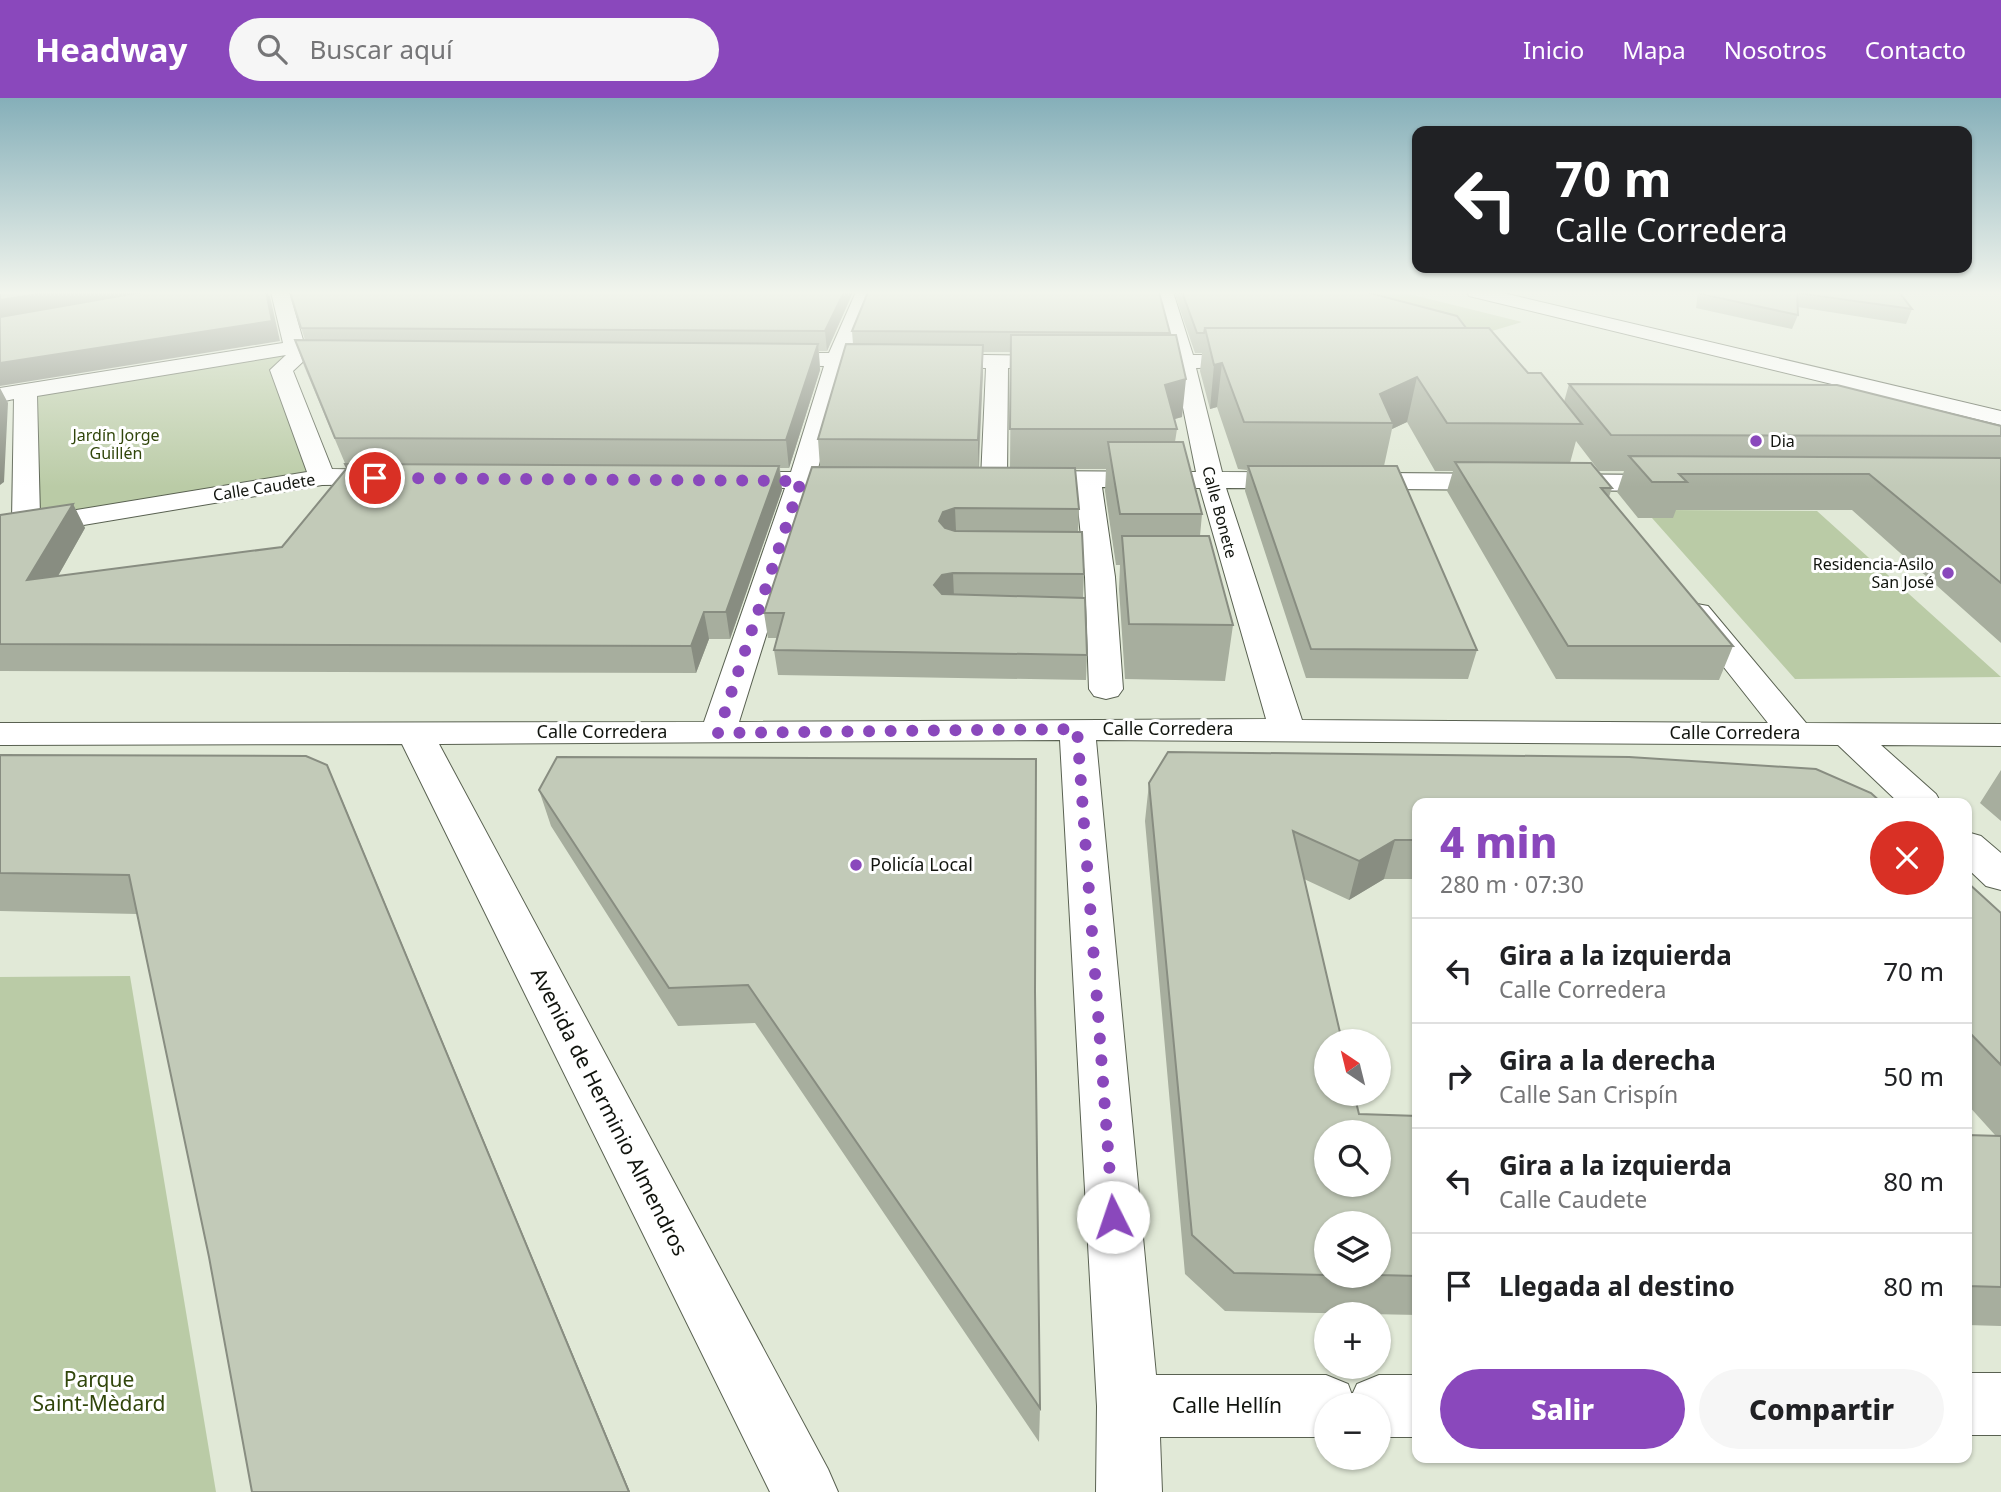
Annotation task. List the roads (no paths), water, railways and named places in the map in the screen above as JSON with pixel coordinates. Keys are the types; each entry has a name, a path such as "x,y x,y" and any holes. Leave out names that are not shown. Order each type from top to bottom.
{"street":[{"path":"0,395 261,357"},
{"path":"292,357 281,370 322,477"},
{"path":"718,733 801,481 838,357"},
{"name":"Calle Bonete","path":"1183,357 1211,482 1224,577 1287,730"},
{"path":"1743,357 2001,418"},
{"path":"740,359 1077,362"},
{"path":"1104,362 1281,361"},
{"path":"994,479 997,362"},
{"path":"1763,362 2001,427"},
{"path":"13,529 26,391"},
{"path":"1567,450 1617,514"},
{"name":"Calle Caudete","path":"13,529 322,477 418,478"},
{"path":"1088,478 1081,544 1114,577 1089,611 1106,689"},
{"path":"967,479 1701,483"},
{"path":"705,480 884,480"},
{"path":"1676,587 1795,733"},
{"path":"1077,729 1128,1406 1129,1492"},
{"name":"Calle Corredera","path":"0,734 718,733 1077,729 2001,735"},
{"name":"Avenida de Herminio Almendros","path":"414,732 805,1492"},
{"path":"1847,734 1917,798"},
{"path":"1972,850 2001,876"},
{"path":"1972,1404 2001,1404"},
{"path":"1391,1406 1412,1405"},
{"name":"Calle Hellín","path":"1128,1406 1314,1406"}],"place":[{"name":"Dia","path":"1756,441"},
{"name":"Residencia-Asilo San José","path":"1948,573"},
{"name":"Policía Local","path":"856,865"}],"park label":[{"name":"Jardín Jorge Guillén","path":"116,444"},
{"name":"Parque Saint-Mèdard","path":"99,1392"}]}
